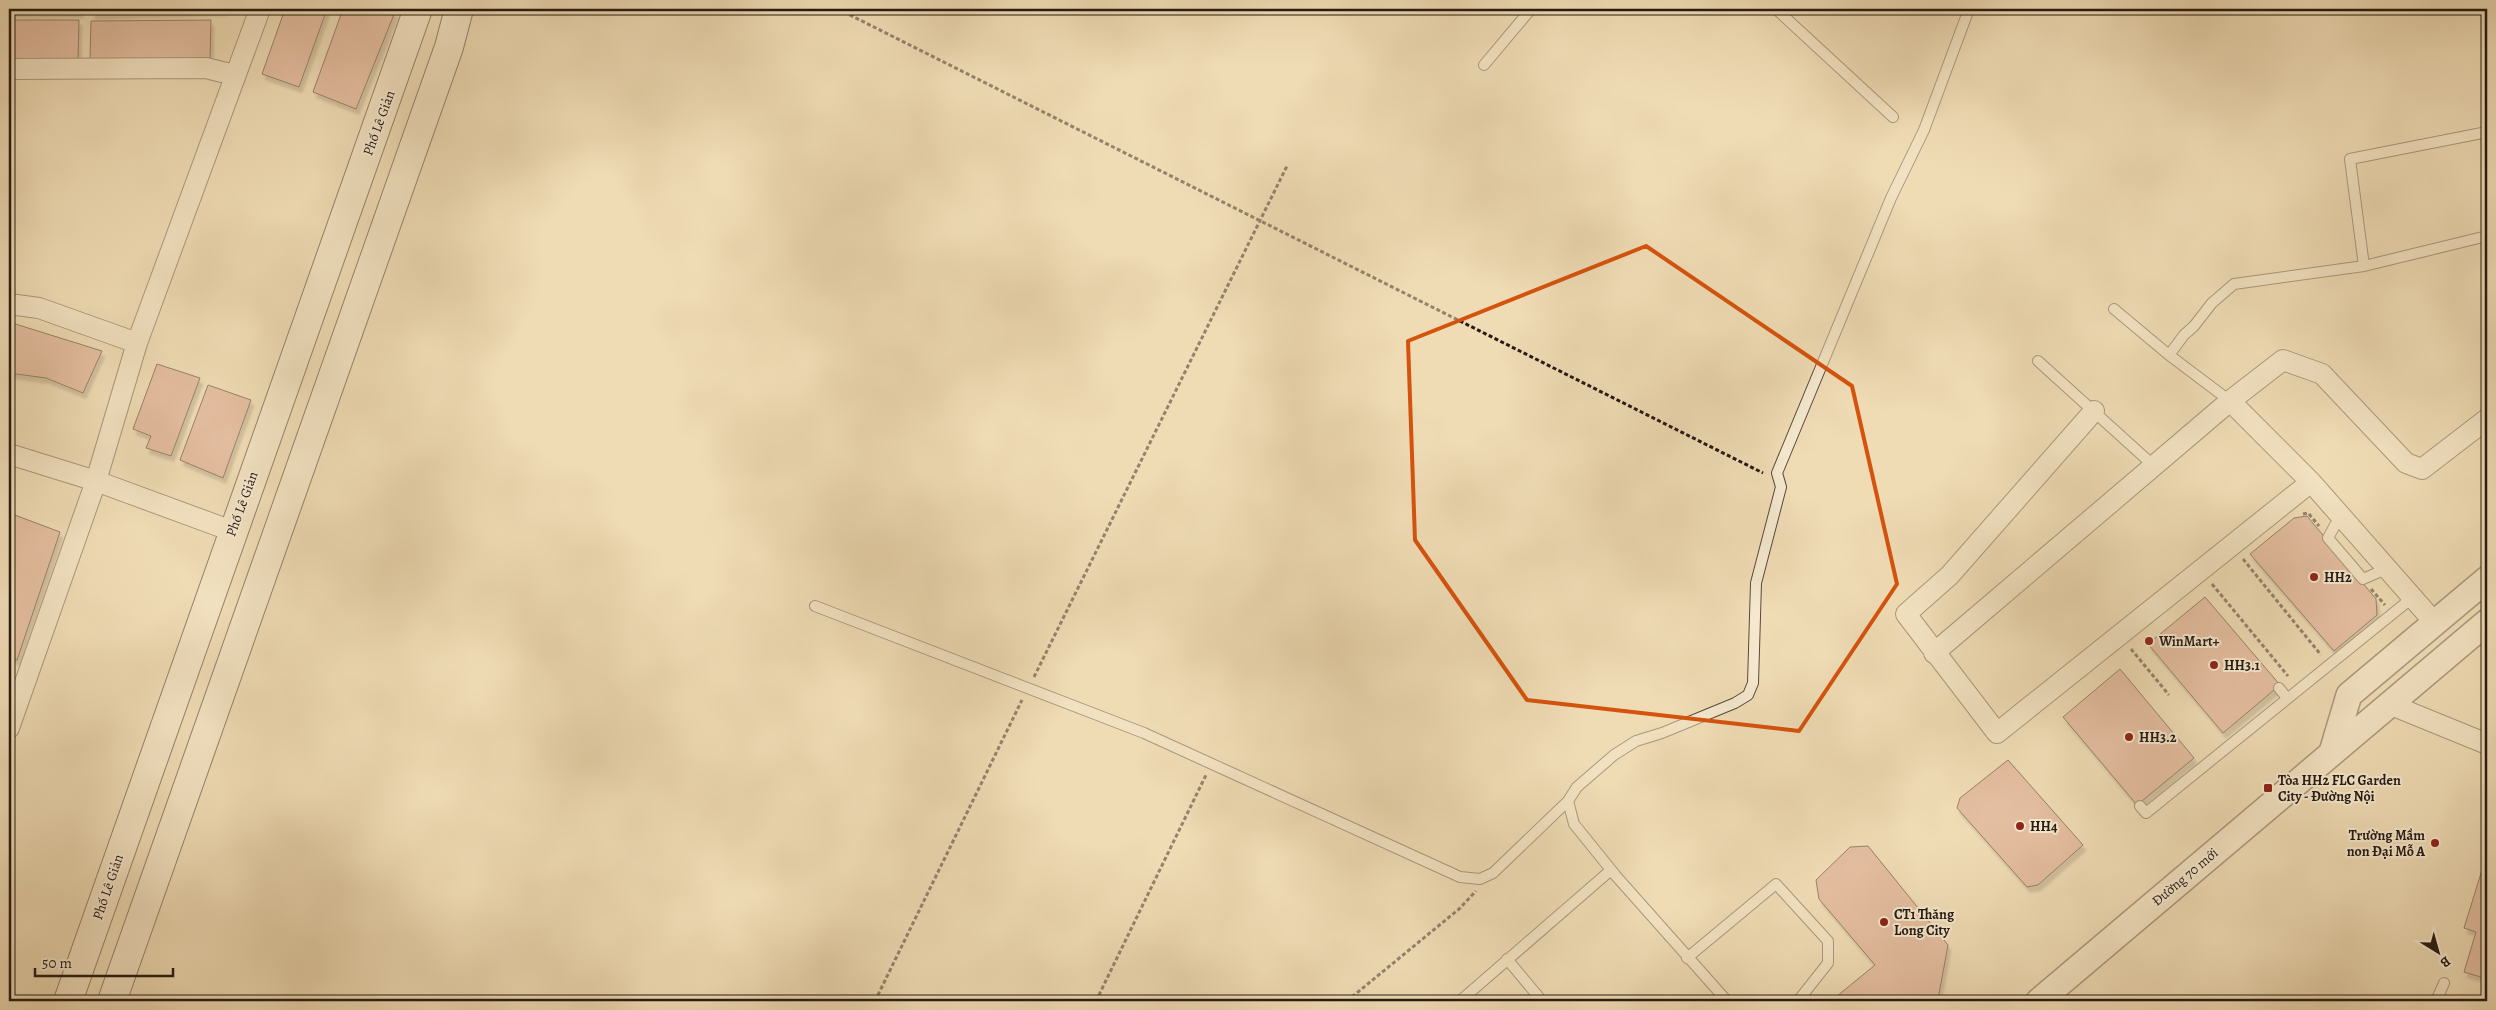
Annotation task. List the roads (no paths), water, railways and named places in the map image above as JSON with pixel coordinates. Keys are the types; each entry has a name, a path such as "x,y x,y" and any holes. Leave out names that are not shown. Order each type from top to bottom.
{"main road":[{"name":"Phố Lê Giản","path":"68,1001 232,531 418,9"},
{"path":"112,1001 449,47 458,9"},
{"path":"232,531 272,546"}],"street":[{"path":"9,728 96,481 137,343 260,9"},
{"path":"9,68 206,68 234,76"},
{"path":"9,304 39,308 137,343"},
{"path":"1934,653 2230,401 2283,360 2322,374 2406,464 2422,469 2487,419"},
{"path":"2230,401 2311,482 2435,623"},
{"path":"2094,411 1950,575 1906,614 1997,733 2311,482"},
{"path":"9,454 96,481 232,531"},
{"path":"2332,752 2349,695 2487,579"},
{"name":"Đường 70 mới","path":"2038,1001 2487,622"},
{"path":"2389,704 2487,744"}],"lane":[{"path":"1484,65 1531,9"},
{"path":"1776,9 1893,117"},
{"path":"815,606 1144,733 1460,877 1480,879 1493,873 1568,801 1576,787 1614,755 1636,742 1726,707 1748,695 1753,683 1756,583 1781,487 1777,473 1891,198 1924,130 1969,9"},
{"path":"2364,266 2350,159 2487,132"},
{"path":"2169,355 2212,303 2234,284 2364,266 2487,236"},
{"path":"2114,309 2169,355 2230,401"},
{"path":"2038,361 2154,466"},
{"path":"2340,516 2328,538 2363,578 2386,569"},
{"path":"2140,806 2146,813 2329,665 2340,652 2412,598"},
{"path":"2279,688 2287,698"},
{"path":"1568,801 1574,824 1687,958 1727,1001"},
{"path":"1459,1001 1611,870"},
{"path":"1687,958 1776,884 1828,941 1828,963 1798,1001"},
{"path":"1507,959 1542,1001"},
{"path":"2438,1001 2444,983"}],"place":[{"name":"HH2","path":"2314,577"},
{"name":"WinMart+","path":"2149,641"},
{"name":"HH3.1","path":"2214,665"},
{"name":"HH3.2","path":"2129,737"},
{"name":"Tòa HH2 FLC Garden City - Đường Nội","path":"2268,788"},
{"name":"HH4","path":"2020,826"},
{"name":"Trường Mầm non Đại Mỗ A","path":"2435,843"},
{"name":"CT1 Thăng Long City","path":"1884,922"}]}
